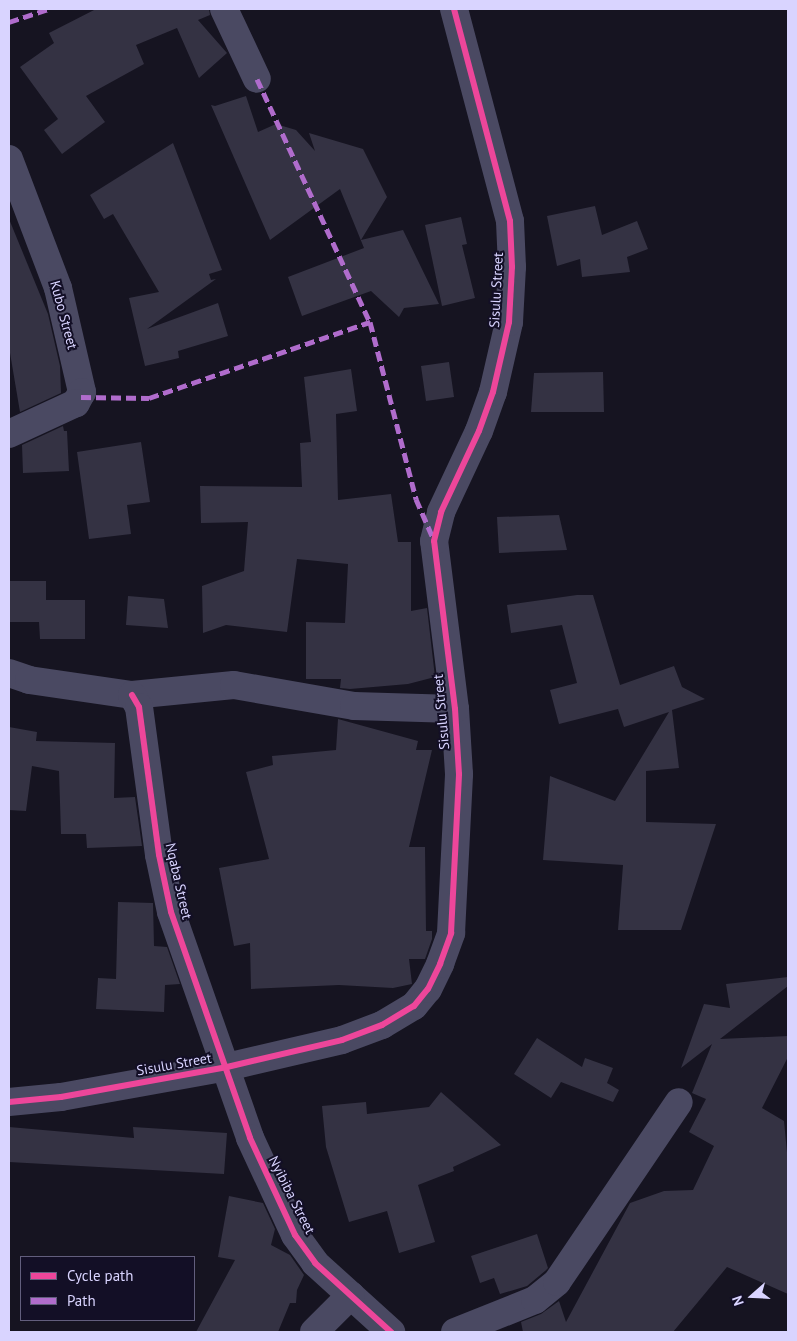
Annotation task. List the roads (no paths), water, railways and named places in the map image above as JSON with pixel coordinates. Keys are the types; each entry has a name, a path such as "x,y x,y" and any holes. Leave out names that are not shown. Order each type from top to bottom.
{"street":[{"path":"224,9 257,79"},
{"name":"Sisulu Street","path":"9,1102 61,1097 228,1067 342,1040 382,1024 414,1006 428,989 451,933 459,774 455,709 434,541 441,512 479,431 493,392 509,322 512,267 510,221 454,9"},
{"name":"Kubo Street","path":"9,159 58,288 82,392 76,403 9,434"},
{"path":"9,673 29,680 132,694 234,685 354,706 455,709"},
{"name":"Nqaba Street","path":"132,694 139,707 159,855 171,912 228,1067"},
{"name":"Nyibiba Street","path":"228,1067 250,1138 295,1234 315,1263 391,1332"},
{"path":"455,1332 526,1305 557,1282 679,1102"},
{"path":"314,1332 351,1295"}]}
